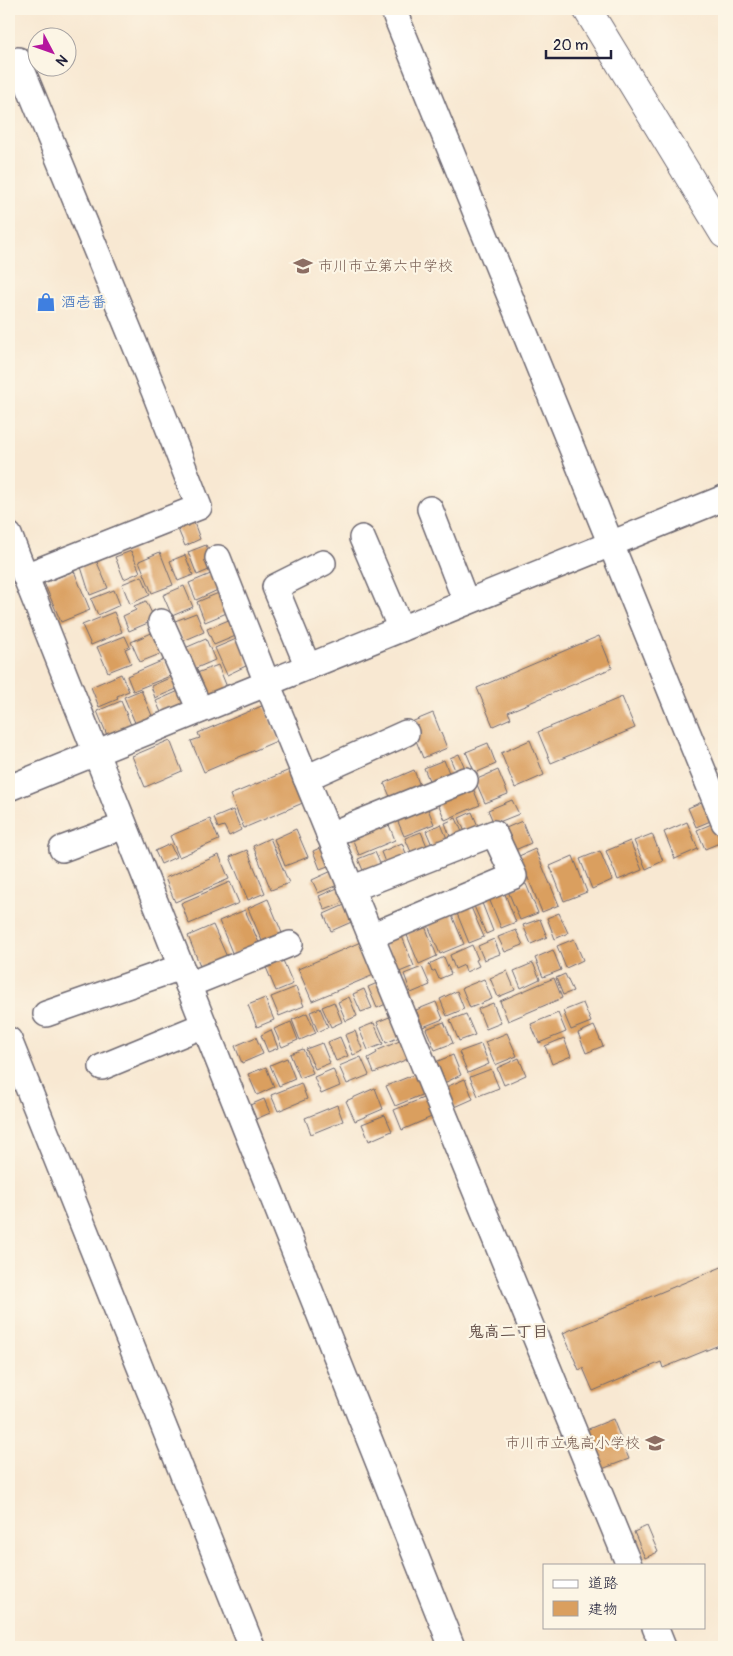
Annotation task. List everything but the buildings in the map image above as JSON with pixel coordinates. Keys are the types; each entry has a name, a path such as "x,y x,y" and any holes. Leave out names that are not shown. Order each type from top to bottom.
{"street":[{"path":"393,9 724,822"},
{"path":"587,9 724,234"},
{"path":"18,60 154,391 199,507 25,576"},
{"path":"9,788 724,498"},
{"path":"430,509 466,602"},
{"path":"9,535 452,1647"},
{"path":"362,538 401,629"},
{"path":"218,558 267,684 629,1564"},
{"path":"308,667 275,587 323,563"},
{"path":"161,622 200,710"},
{"path":"306,778 406,734"},
{"path":"329,835 465,780"},
{"path":"62,849 124,826"},
{"path":"351,889 494,833 514,876 371,936"},
{"path":"46,1014 184,976 290,944"},
{"path":"102,1067 204,1025"},
{"path":"9,1040 252,1647"},
{"path":"655,1628 663,1647"}],"place":[{"name":"市川市立第六中学校","path":"303,266"},
{"name":"酒壱番","path":"46,302"},
{"name":"市川市立鬼高小学校","path":"655,1443"}],"district":[{"name":"鬼高二丁目","path":"508,1332"}]}
